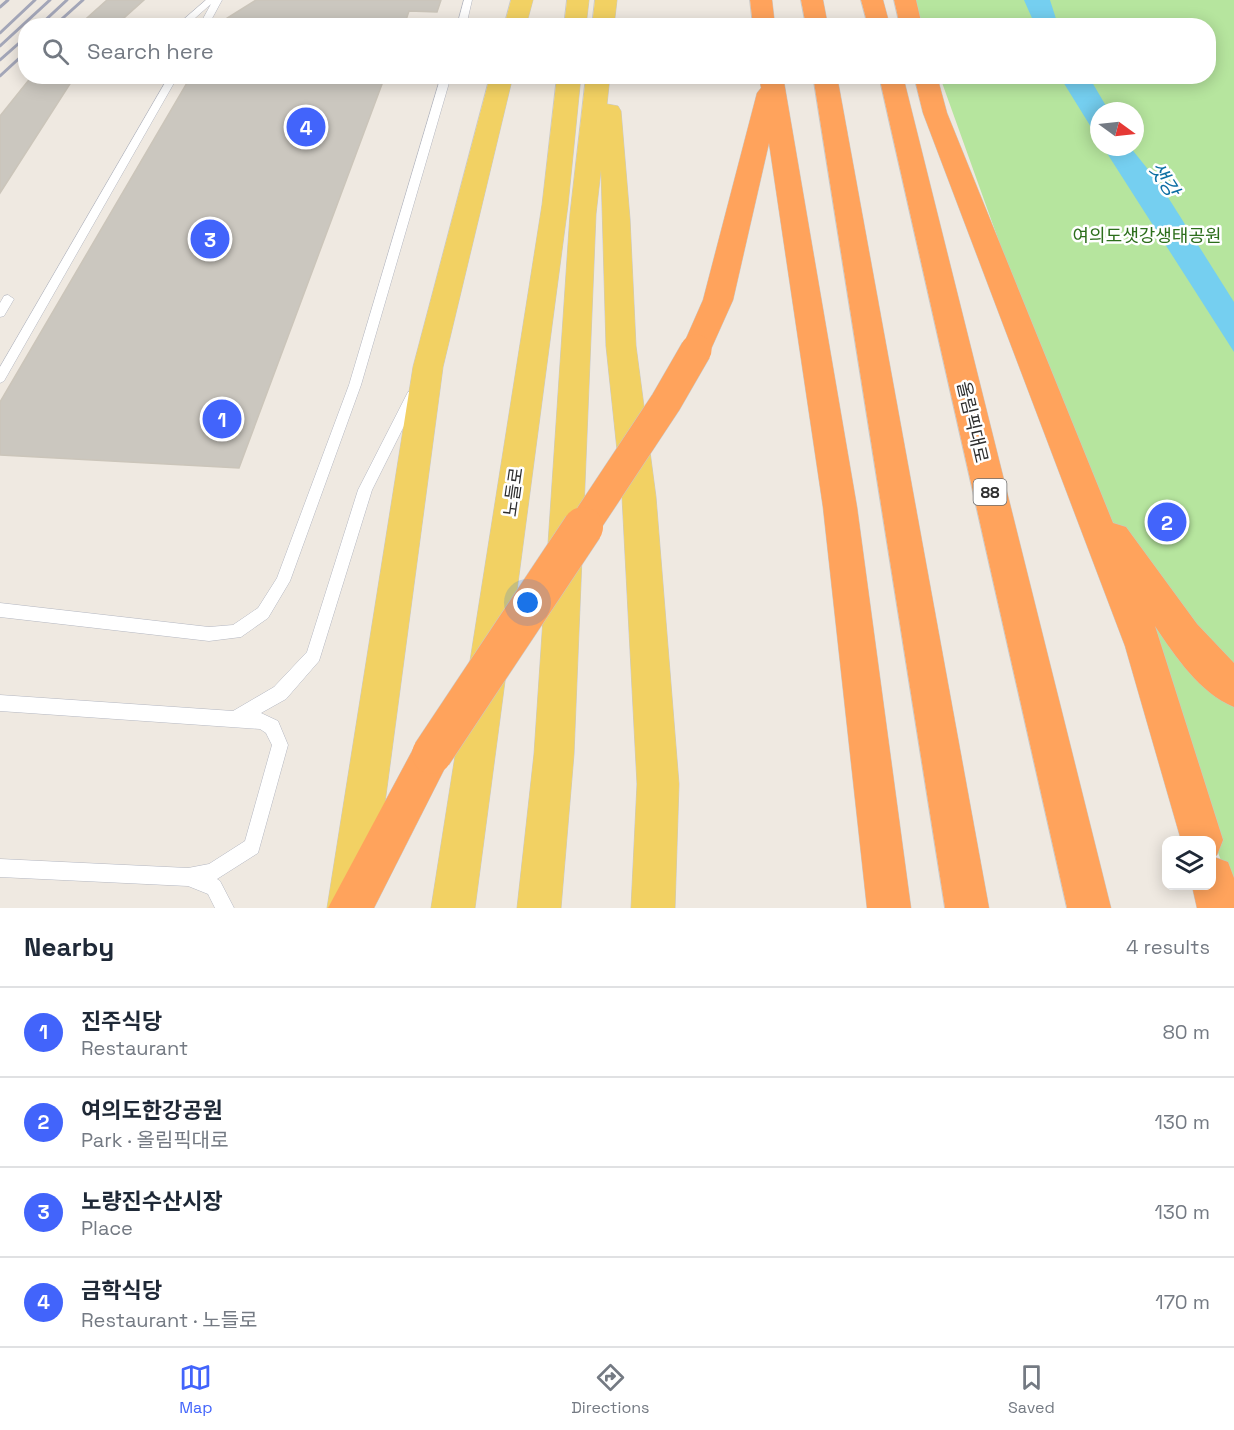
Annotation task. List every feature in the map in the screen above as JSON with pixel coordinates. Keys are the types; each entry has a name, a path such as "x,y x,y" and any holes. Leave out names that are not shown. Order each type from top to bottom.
{"highway":[{"path":"761,0 763,18"},
{"path":"812,0 815,18"},
{"path":"872,0 877,18"},
{"path":"904,0 909,18"},
{"path":"349,908 432,754 666,402 696,350 718,300 771,84"},
{"path":"773,84 840,507 889,908"},
{"path":"826,84 967,908"},
{"name":"올림픽대로","path":"893,84 1089,908"},
{"path":"927,84 939,123 1144,646 1201,836"},
{"path":"1089,507 1132,560 1177,628 1216,674 1234,688"},
{"path":"1215,890 1219,908"}],"main road":[{"path":"517,18 522,0"},
{"path":"576,18 578,0"},
{"path":"604,18 606,0"},
{"path":"349,908 428,368 500,84"},
{"name":"노들로","path":"453,908 554,217 568,84"},
{"path":"539,908 554,754 583,214 597,84"},
{"path":"608,84 617,219 621,346 639,497 658,784 653,908"}],"lane":[{"path":"190,18 211,0"},
{"path":"208,18 218,0"},
{"path":"463,18 468,0"},
{"path":"0,378 169,84"},
{"path":"0,610 209,634 236,632 263,613 283,581 355,385 444,84"},
{"path":"0,313 8,299"},
{"path":"234,719 280,693 313,656 365,490 428,368"},
{"path":"0,703 262,721 272,727 280,745 252,847 212,872 188,877 0,868"},
{"path":"188,877 214,887 225,908"}],"green space":[{"name":"여의도샛강생태공원","path":"913,0 1234,0 1234,897 1216,847 1216,836 1212,836 943,84 1216,84 1216,18 919,18"}],"water":[{"path":"1024,0 1050,0 1056,18 1032,18"},
{"path":"1064,84 1093,84 1104,102 1090,102 1090,125"},
{"path":"1109,156 1137,156 1159,183 1234,302 1234,352"}],"building":[{"path":"107,0 144,0 124,18 87,18"},
{"path":"256,0 441,0 437,12 409,11 407,18 227,18"},
{"path":"26,84 70,84 0,193 0,116"},
{"path":"186,84 382,84 239,468 0,455 0,402"}],"railway":[{"path":"0,7 8,0"},
{"path":"0,33 35,0"},
{"path":"30,18 50,0"},
{"path":"48,18 67,0"},
{"path":"63,18 83,0"},
{"path":"0,46 18,29"},
{"path":"0,60 18,44"},
{"path":"0,76 18,59"}],"place":[{"name":"금학식당","path":"306,127"},
{"name":"노량진수산시장","path":"210,239"},
{"name":"진주식당","path":"222,419"},
{"name":"여의도한강공원","path":"1167,522"}],"water label":[{"name":"샛강","path":"1164,179"}]}
